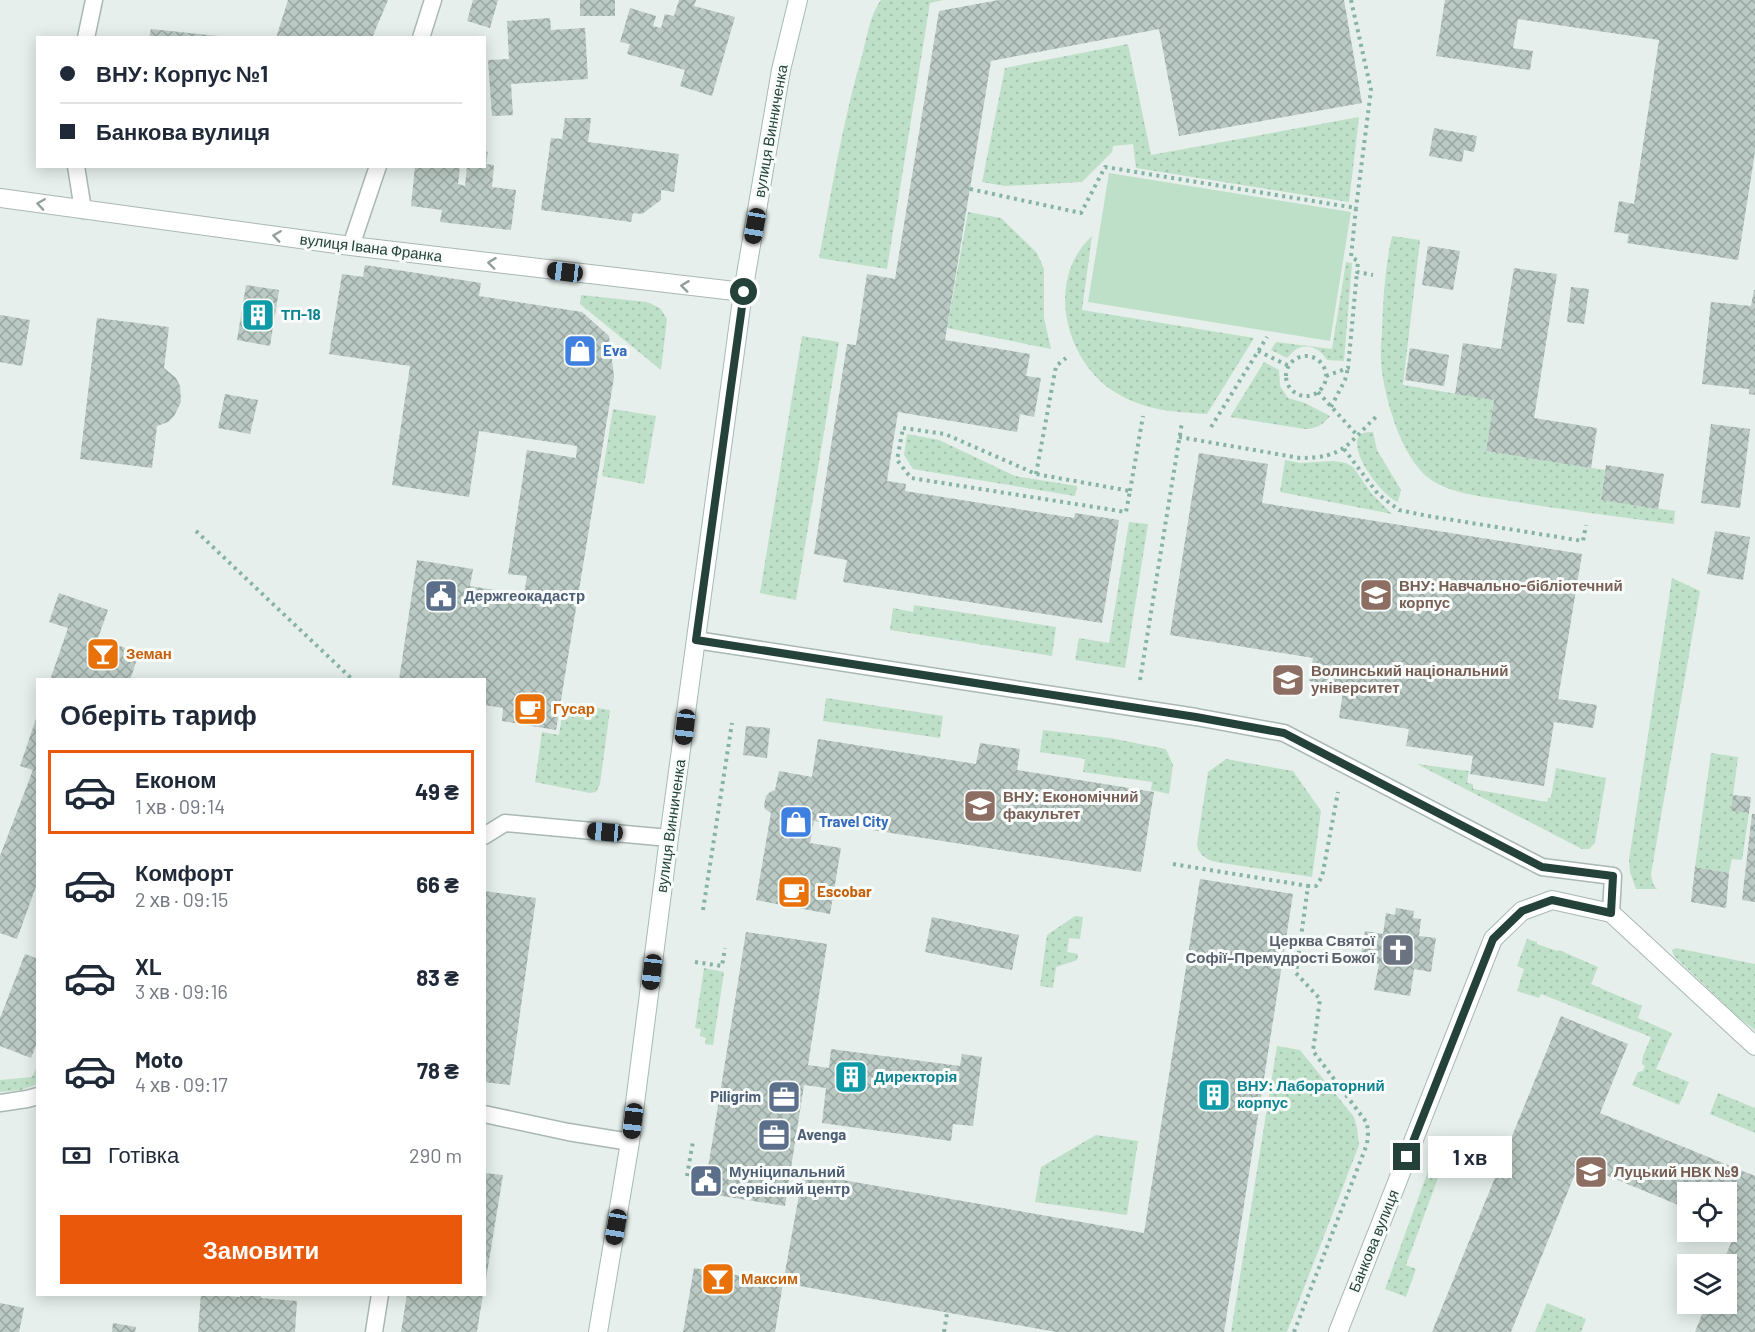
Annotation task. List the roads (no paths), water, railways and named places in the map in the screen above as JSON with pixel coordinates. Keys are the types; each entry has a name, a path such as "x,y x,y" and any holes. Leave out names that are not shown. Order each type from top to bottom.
{"street":[{"name":"вулиця Винниченка","path":"598,1332 630,1142 744,292 781,70 798,0"},
{"name":"вулиця Івана Франка","path":"0,198 351,246 744,292"},
{"name":"Банкова вулиця","path":"1338,1332 1493,939 1522,911 1552,900 1611,913"},
{"path":"1611,913 1755,1046"}],"lane":[{"path":"86,36 94,0"},
{"path":"422,36 433,0"},
{"path":"76,168 83,210"},
{"path":"351,246 377,168"},
{"path":"696,640 1284,733 1542,867 1613,876 1611,913"},
{"path":"486,835 505,823 669,838"},
{"path":"0,1103 36,1097"},
{"path":"486,1114 568,1132 630,1142"},
{"path":"374,1332 381,1296"}],"place":[{"name":"ТП-18","path":"258,315"},
{"name":"Eva","path":"580,351"},
{"name":"ВНУ: Навчально-бібліотечний корпус","path":"1376,595"},
{"name":"Держгеокадастр","path":"441,596"},
{"name":"Земан","path":"103,654"},
{"name":"Волинський національний університет","path":"1288,680"},
{"name":"Гусар","path":"530,709"},
{"name":"ВНУ: Економічний факультет","path":"980,806"},
{"name":"Travel City","path":"796,822"},
{"name":"Escobar","path":"794,892"},
{"name":"Церква Святої Софії–Премудрості Божої","path":"1398,950"},
{"name":"Директорія","path":"851,1077"},
{"name":"ВНУ: Лабораторний корпус","path":"1214,1095"},
{"name":"Piligrim","path":"784,1097"},
{"name":"Avenga","path":"774,1135"},
{"name":"Луцький НВК №9","path":"1591,1172"},
{"name":"Муніципальний сервісний центр","path":"706,1181"},
{"name":"Максим","path":"718,1279"}]}
